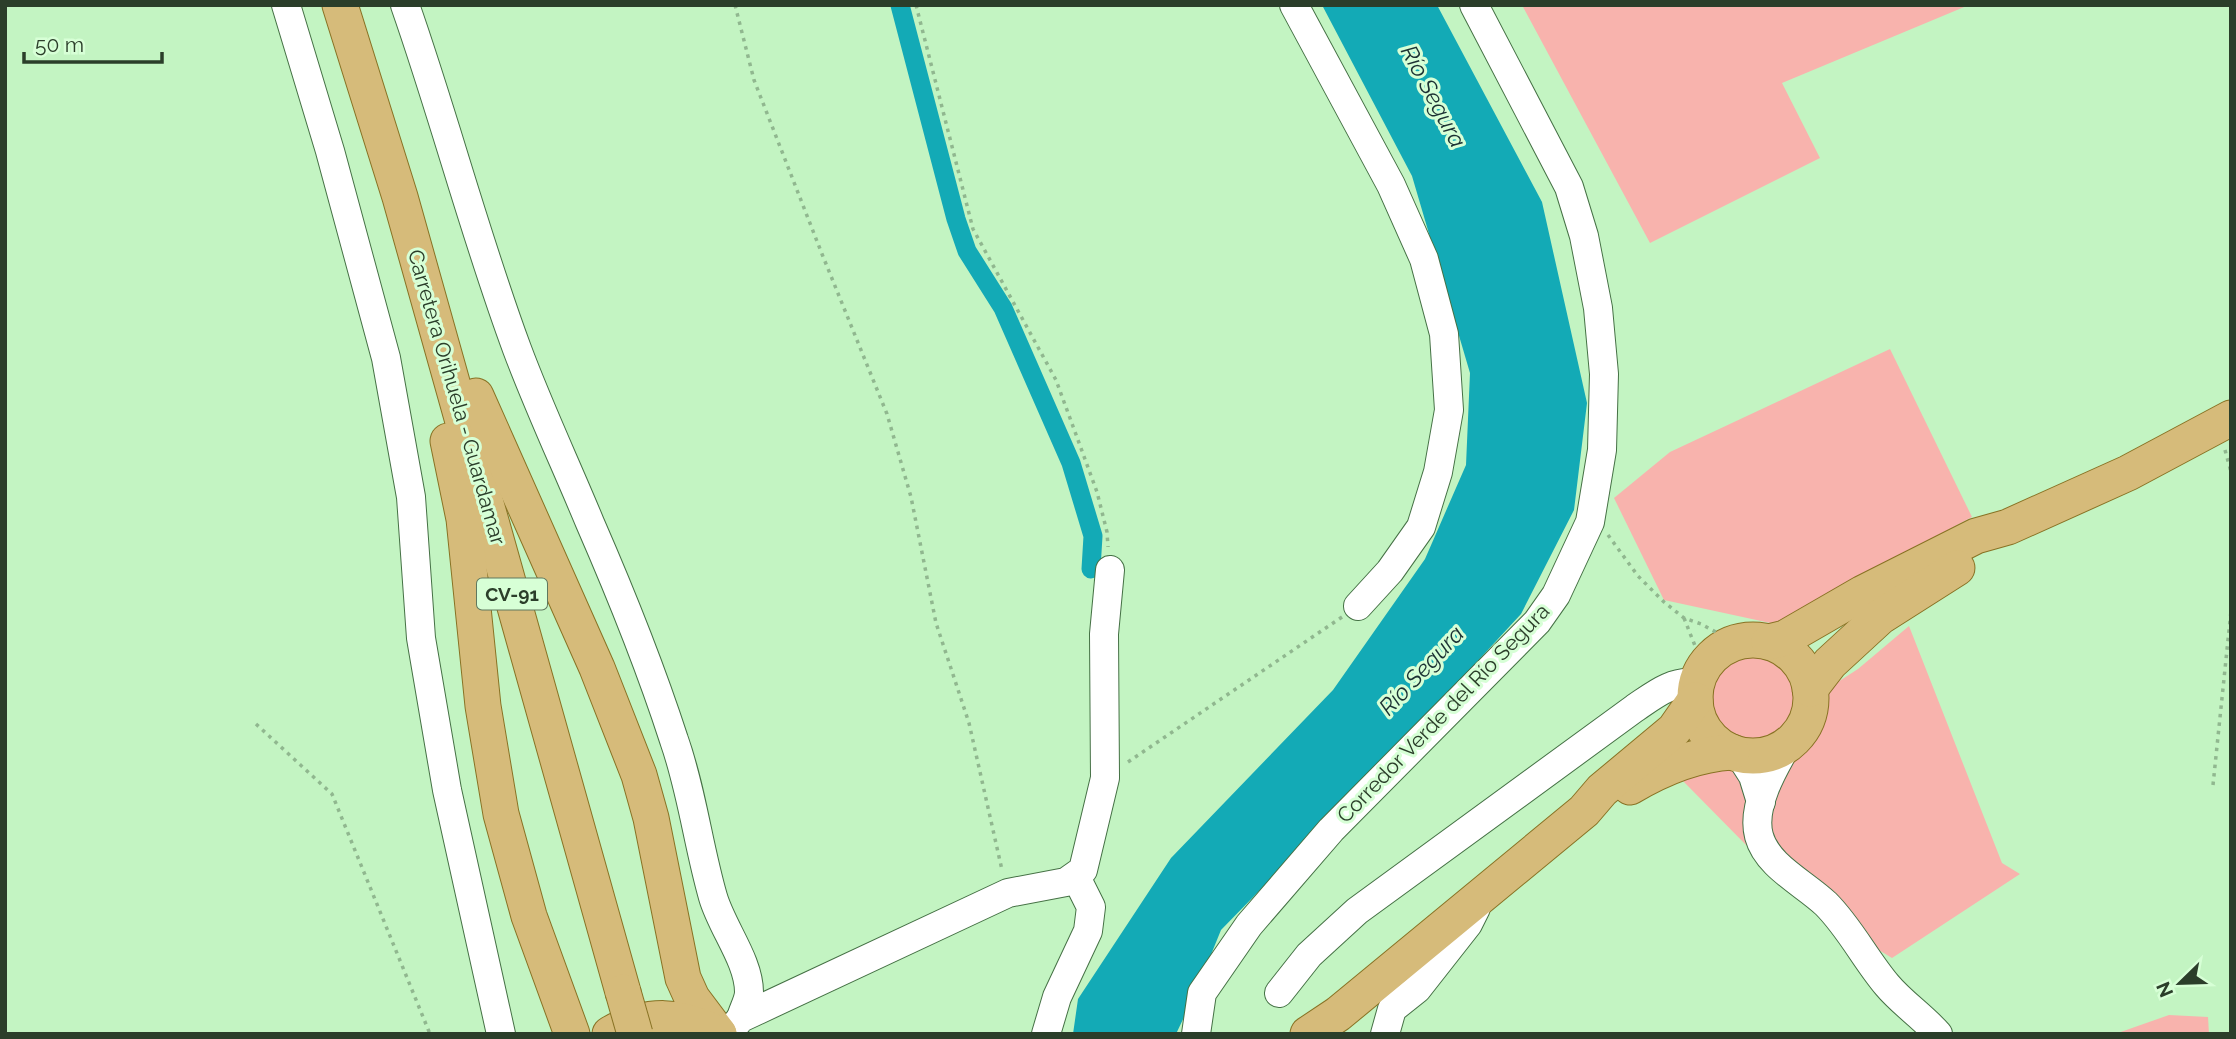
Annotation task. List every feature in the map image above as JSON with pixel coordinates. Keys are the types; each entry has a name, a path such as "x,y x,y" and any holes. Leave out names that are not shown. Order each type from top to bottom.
{"main road":[{"name":"Carretera Orihuela - Guardamar","path":"340,5 400,197 635,1034"},
{"path":"400,197 482,412 597,667 619,722 651,818 684,978 692,999 726,1030"},
{"path":"400,197 464,519 484,706 501,814 529,916 572,1034"},
{"path":"1308,1034 1338,1014 1584,811 1602,790 1674,730 1721,648 1746,640 1769,642 1786,638 1863,593 1976,537 2008,527 2128,473 2231,418"},
{"path":"1810,689 1830,663 1880,617 1982,552 2008,527"},
{"path":"1584,811 1685,760 1714,753 1756,756 1772,753 1787,745 1798,734 1806,720 1810,689 1805,673 1796,660 1784,649 1769,642"},
{"path":"1698,684 1697,713 1710,737 1736,753"},
{"path":"610,1034 626,1025 649,1019 673,1018 726,1030"}],"street":[{"path":"286,5 330,151 386,358 411,497 421,638 438,740 501,1034"},
{"path":"405,5 429,71 490,274 517,351 622,597 675,742 713,896 746,971 749,995 726,1030"},
{"path":"1294,5 1391,186 1424,259 1444,334 1449,410 1438,472 1421,527 1390,571 1358,606"},
{"name":"Corredor Verde del Río Segura","path":"1196,1034 1202,993 1249,925 1331,830 1537,622 1556,595 1590,522 1602,450 1604,374 1598,308 1584,236 1569,187 1474,5"},
{"path":"726,1030 1008,893 1066,882 1083,870 1105,778 1104,634 1110,570"},
{"path":"1279,993 1309,955 1357,911 1635,708 1672,685 1686,682 1698,684"},
{"path":"1787,745 1761,802 1757,822 1762,846 1774,861 1825,904 1847,928 1889,988 1938,1034"},
{"path":"1736,753 1757,785 1761,802"},
{"path":"1046,1034 1057,997 1088,931 1091,908 1076,877"},
{"path":"1381,1029 1392,1009 1418,989 1468,924 1482,895"}],"path":[{"path":"735,5 754,80 821,254 887,414 911,497 936,623 969,723 1008,893"},
{"path":"916,5 973,229 1056,380 1097,492 1107,532 1110,570"},
{"path":"1590,522 1604,530 1638,576 1664,602 1684,618 1734,642"},
{"path":"1105,778 1358,606"},
{"path":"2213,785 2231,611"},
{"path":"1684,618 1700,655 1698,684"},
{"path":"256,724 332,794 430,1034"}],"shaded area":[{"path":"1522,5 1969,5 1782,83 1820,158 1650,243"},
{"path":"1890,349 1972,517 1775,624 1664,600 1614,498 1670,452"},
{"path":"1909,626 2002,863 2020,874 1892,958 1831,921 1750,849 1683,781 1744,742 1722,731 1709,711 1708,686 1716,669 1732,657 1751,653 1770,656 1786,666 1796,684 1796,709 1858,669"},
{"path":"2169,1015 2208,1017 2209,1034 2115,1034"}],"water":[{"name":"Río Segura","path":"1322,5 1437,5 1542,202 1587,403 1574,510 1521,614 1380,767 1221,930 1176,1034 1073,1034 1078,999 1171,858 1333,690 1425,559 1466,465 1470,373 1412,176"}],"waterway":[{"path":"900,5 956,219 967,251 1003,308 1071,463 1093,536 1091,569"}]}
